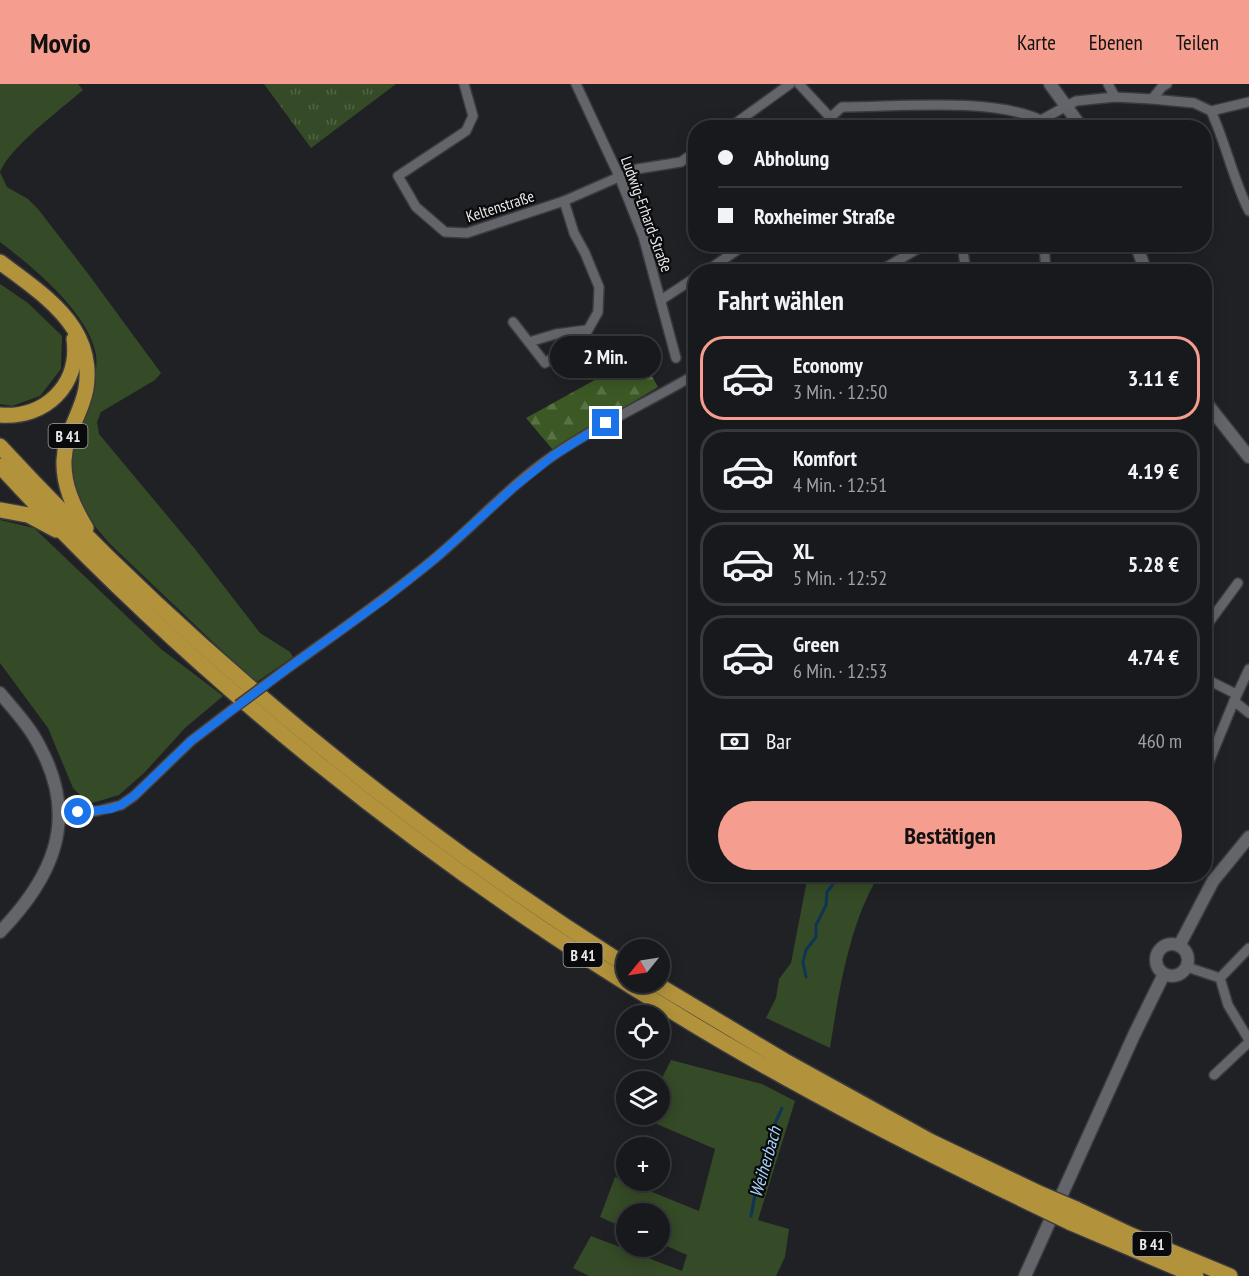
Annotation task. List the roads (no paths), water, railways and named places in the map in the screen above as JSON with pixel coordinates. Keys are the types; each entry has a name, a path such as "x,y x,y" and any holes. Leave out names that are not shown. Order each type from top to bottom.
{"highway":[{"path":"0,262 47,298 67,320"},
{"name":"B 41","path":"0,415 29,413 46,405 60,392 70,376 75,357 74,338 67,320"},
{"name":"B 41","path":"67,320 82,345 87,374 82,403 66,443 64,462 66,482 76,511 100,551"},
{"name":"B 41","path":"0,446 100,551 240,679 379,793 488,873 616,959"},
{"name":"B 41","path":"0,465 69,537 173,638 235,693 370,803 459,871 565,944 677,1015 780,1075 923,1152 1039,1200 1196,1276"},
{"name":"B 41","path":"0,510 28,515 69,537"},
{"name":"B 41","path":"670,992 785,1061 1039,1200"},
{"name":"B 41","path":"1073,1216 1131,1235 1230,1276"}],"street":[{"name":"Keltenstraße","path":"464,84 473,116 466,131 398,176 416,207 445,232 467,233 564,201 637,169 681,162 688,157"},
{"name":"Ludwig-Erhard-Straße","path":"576,84 619,176 643,236 676,358"},
{"path":"740,120 790,84"},
{"path":"799,84 833,120"},
{"path":"1050,84 1076,120"},
{"path":"1108,84 1115,97"},
{"path":"1152,99 1163,85"},
{"path":"831,117 842,107 953,106 1007,109 1041,120 1076,101 1115,97 1194,103 1211,111 1249,102"},
{"path":"1211,111 1239,190 1249,211"},
{"path":"513,322 545,363 584,336 598,312 599,287 574,232 564,201"},
{"path":"717,264 734,252"},
{"path":"892,264 912,252"},
{"path":"661,300 688,282"},
{"path":"529,342 556,334 586,330"},
{"path":"59,813 97,811 121,805 134,796 191,741 386,598 436,558 512,489 553,456 615,418 688,378"},
{"path":"1212,410 1249,458"},
{"path":"1212,618 1238,584"},
{"path":"1212,754 1249,669"},
{"path":"1212,683 1235,697 1249,713"},
{"path":"0,693 29,728 41,748 55,786 59,813 54,847 40,882 26,904 0,932"},
{"path":"1179,946 1213,881 1249,837"},
{"path":"1165,945 1179,946 1186,953 1186,967 1179,974 1169,976 1164,974 1157,967 1158,952 1165,945"},
{"path":"1220,978 1249,948"},
{"path":"1186,967 1220,978"},
{"path":"1025,1276 1164,974"},
{"path":"1214,1076 1249,1041 1228,1005 1220,978"}],"waterway":[{"name":"Weiherbach","path":"806,977 803,962 806,950 816,937 816,925 826,905 827,892 835,882"},
{"name":"Weiherbach","path":"751,1216 759,1174 782,1108"}]}
